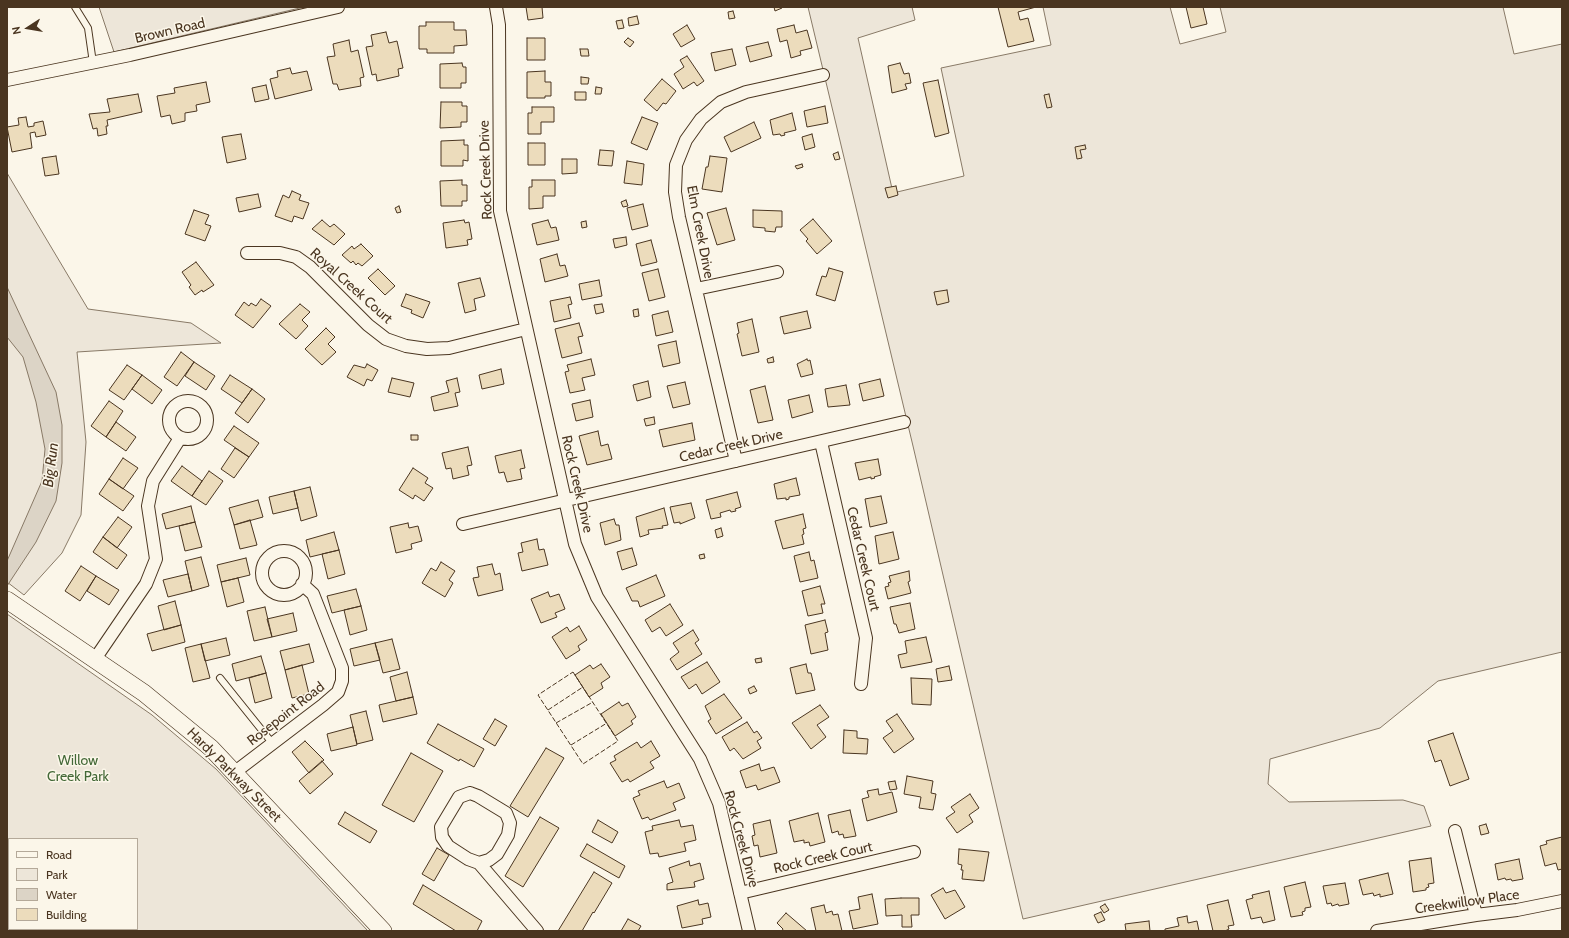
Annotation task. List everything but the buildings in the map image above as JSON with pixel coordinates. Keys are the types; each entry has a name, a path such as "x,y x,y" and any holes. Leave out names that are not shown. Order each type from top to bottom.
{"main road":[{"name":"Hardy Parkway Street","path":"7,600 144,693 189,730 235,772 383,931"}],"street":[{"name":"Brown Road","path":"7,80 93,63 338,7"},
{"name":"Rock Creek Drive","path":"496,7 499,25 500,211 575,544 596,597 700,759 719,802 749,931"},
{"name":"Elm Creek Drive","path":"736,461 675,192 676,165 686,140 701,119 721,102 746,92 823,75"},
{"name":"Royal Creek Court","path":"247,254 280,253 296,257 310,267 368,326 386,339 406,346 428,349 449,348 526,329"},
{"path":"696,289 777,272"},
{"name":"Cedar Creek Drive","path":"463,524 904,422"},
{"path":"95,659 146,584 156,559 148,506 153,481 180,438"},
{"name":"Cedar Creek Court","path":"821,442 866,638 861,684"},
{"name":"Rosepoint Road","path":"235,772 338,692 342,681 342,668 313,594 302,584"},
{"path":"479,863 490,860 497,854 508,835 510,824 506,813 478,796 470,793 459,797 441,827 442,837 448,846 468,859 479,863 538,931"},
{"path":"1455,830 1476,915"},
{"name":"Rock Creek Court","path":"740,893 914,852"},
{"name":"Creekwillow Place","path":"1377,931 1517,910 1562,900"}],"lane":[{"path":"75,7 88,28 93,63"},
{"path":"220,678 273,744"}],"green space":[{"path":"99,7 304,7 114,52"},
{"path":"808,7 912,7 915,20 858,38 893,193 964,176 941,68 1051,45 1043,7 1170,7 1180,44 1226,32 1220,7 1503,7 1514,54 1562,44 1562,652 1438,681 1380,728 1270,759 1268,784 1289,802 1403,800 1424,806 1431,826 1023,919 913,446"},
{"path":"7,173 88,309 191,323 221,343 77,352 86,442 81,515 62,553 24,595 7,582"},
{"name":"Willow Creek Park","path":"7,614 152,715 216,769 368,931 7,931"}],"water":[{"name":"Big Run","path":"7,287 56,392 62,425 62,463 56,501 36,542 7,586 7,561 42,481 45,449 36,402 23,357 7,337"},
{"path":"7,881 8,930 14,930 7,931"}],"fence":[{"path":"573,672 618,741 583,764 538,695 573,672"},
{"path":"548,710 583,687"},
{"path":"556,723 593,702"},
{"path":"571,745 607,723"}]}
